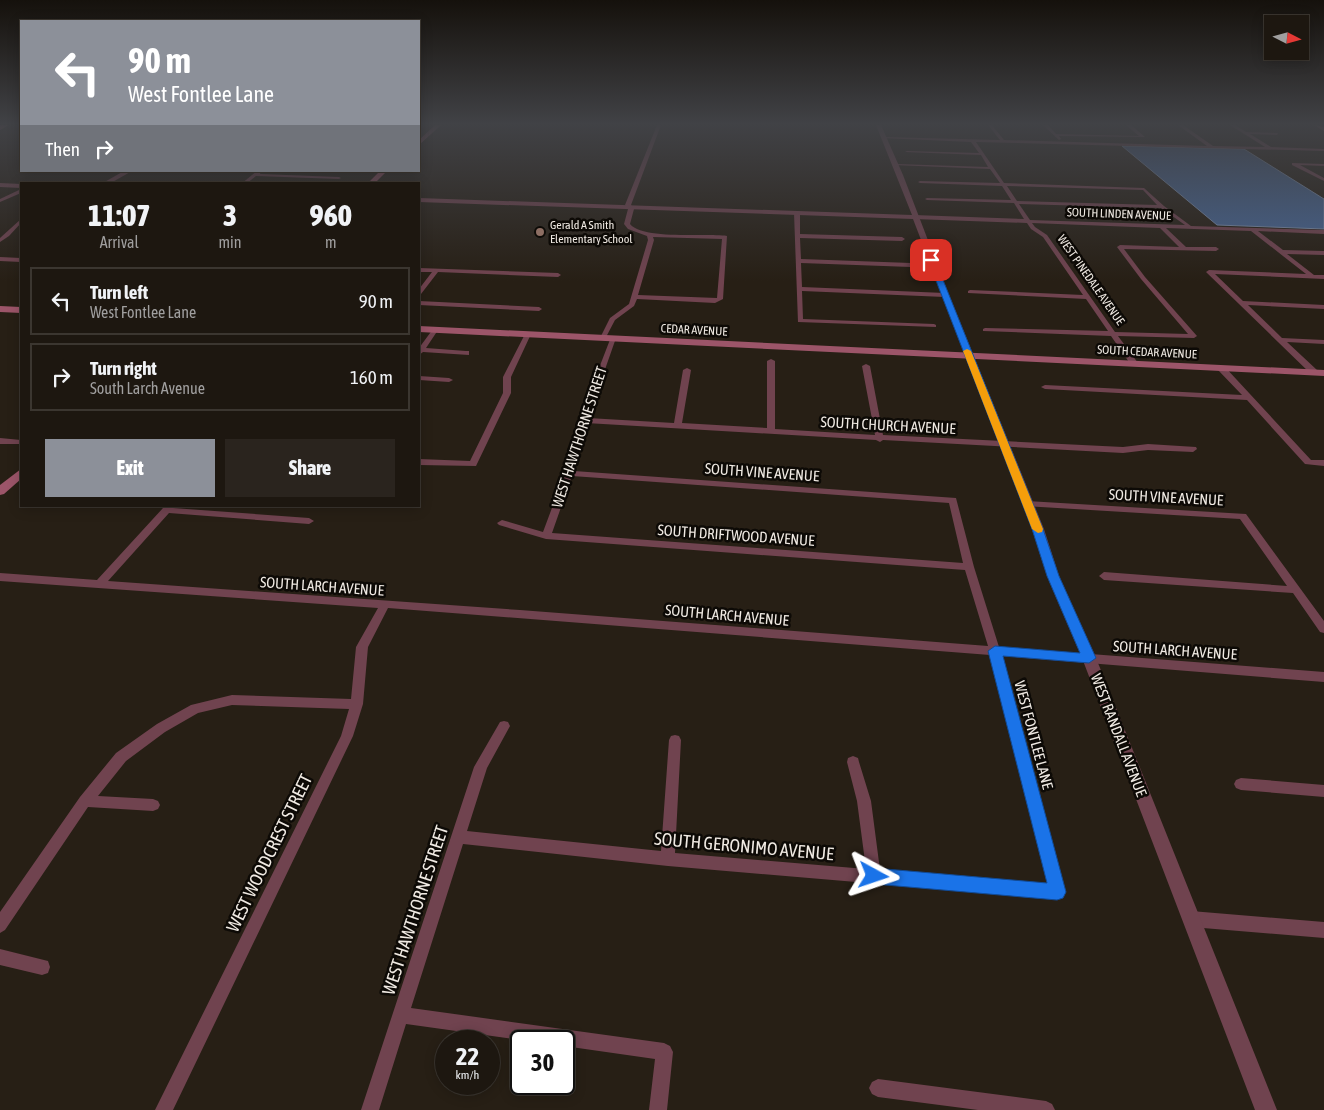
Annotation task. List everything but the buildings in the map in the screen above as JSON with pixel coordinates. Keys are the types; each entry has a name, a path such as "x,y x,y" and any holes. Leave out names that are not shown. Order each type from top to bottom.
{"main road":[{"path":"0,309 20,310"},
{"name":"CEDAR AVENUE","path":"420,329 969,356"},
{"name":"SOUTH CEDAR AVENUE","path":"969,356 1319,373"},
{"path":"0,491 20,474"}],"street":[{"path":"305,177 339,178"},
{"path":"639,177 628,205 627,224 630,228 650,235 725,237 720,299 715,301 634,297 652,240 650,235"},
{"name":"WEST RANDALL AVENUE","path":"900,177 914,217 1028,504 1053,576 1089,658 1266,1110"},
{"name":"WEST PINEDALE AVENUE","path":"999,177 1033,228 1045,236 1134,363"},
{"path":"920,182 1144,189 1162,207 1190,227"},
{"path":"0,185 20,186"},
{"path":"0,201 20,191"},
{"path":"927,199 1162,207"},
{"path":"420,200 914,217"},
{"path":"797,213 800,321 934,326"},
{"name":"SOUTH LINDEN AVENUE","path":"914,217 1324,232"},
{"path":"14,230 15,226 20,222"},
{"path":"1161,226 1184,248"},
{"path":"0,240 14,230 20,229"},
{"path":"1252,229 1313,277"},
{"path":"798,236 902,239"},
{"path":"985,330 1194,336 1143,278 1120,247 1216,249"},
{"path":"1281,252 1324,253"},
{"path":"0,259 20,260"},
{"path":"799,261 911,265"},
{"path":"420,270 558,275"},
{"path":"420,292 437,270"},
{"path":"1319,373 1280,340 1209,272 1324,277"},
{"path":"800,289 945,295"},
{"path":"970,292 1088,298"},
{"name":"WEST HAWTHORNE STREET","path":"546,536 568,473 582,420 608,338 607,324 630,307 634,297"},
{"path":"420,303 539,309"},
{"path":"1242,304 1324,307"},
{"path":"420,350 435,330"},
{"path":"420,462 472,464 507,393 507,377 528,334"},
{"path":"1280,340 1324,342"},
{"path":"420,351 466,353"},
{"path":"771,361 771,432"},
{"path":"866,366 880,439"},
{"path":"1221,368 1308,462 1324,463"},
{"path":"678,425 687,370"},
{"path":"420,378 449,380"},
{"path":"1045,388 1247,398"},
{"name":"SOUTH CHURCH AVENUE","path":"582,420 880,439 1123,450 1148,447 1193,449"},
{"path":"0,441 20,442"},
{"name":"SOUTH VINE AVENUE","path":"568,473 953,500"},
{"name":"WEST FONTLEE LANE","path":"953,500 969,567 995,651 1057,892"},
{"name":"SOUTH VINE AVENUE","path":"1028,504 1243,516 1296,590"},
{"path":"99,585 168,508 309,521"},
{"name":"SOUTH DRIFTWOOD AVENUE","path":"502,523 546,536 969,567"},
{"path":"1104,576 1296,590 1324,629"},
{"name":"SOUTH LARCH AVENUE","path":"0,578 520,614 1324,677"},
{"name":"WEST WOODCREST STREET","path":"164,1110 343,745 357,704 362,647 384,606"},
{"path":"0,925 85,800 121,757 161,728 195,709 232,700 357,704"},
{"name":"WEST HAWTHORNE STREET","path":"370,1110 481,767 504,726"},
{"path":"668,859 675,740"},
{"path":"853,762 864,801 874,876"},
{"path":"1241,784 1324,791"},
{"path":"85,800 153,805"},
{"name":"SOUTH GERONIMO AVENUE","path":"458,837 668,859 1057,892"},
{"path":"1191,919 1324,930"},
{"path":"0,957 42,967"},
{"path":"400,1015 664,1052 658,1110"},
{"path":"878,1088 1046,1110"}],"water":[{"path":"1159,177 1288,177 1324,199 1324,229 1217,225"}],"slow traffic":[{"path":"967,351 1038,529"}],"place":[{"name":"Gerald A Smith Elementary School","path":"540,232"}],"route":[{"path":"874,876 1057,892 995,651 1089,658 1053,576 1038,529 931,260"}]}
